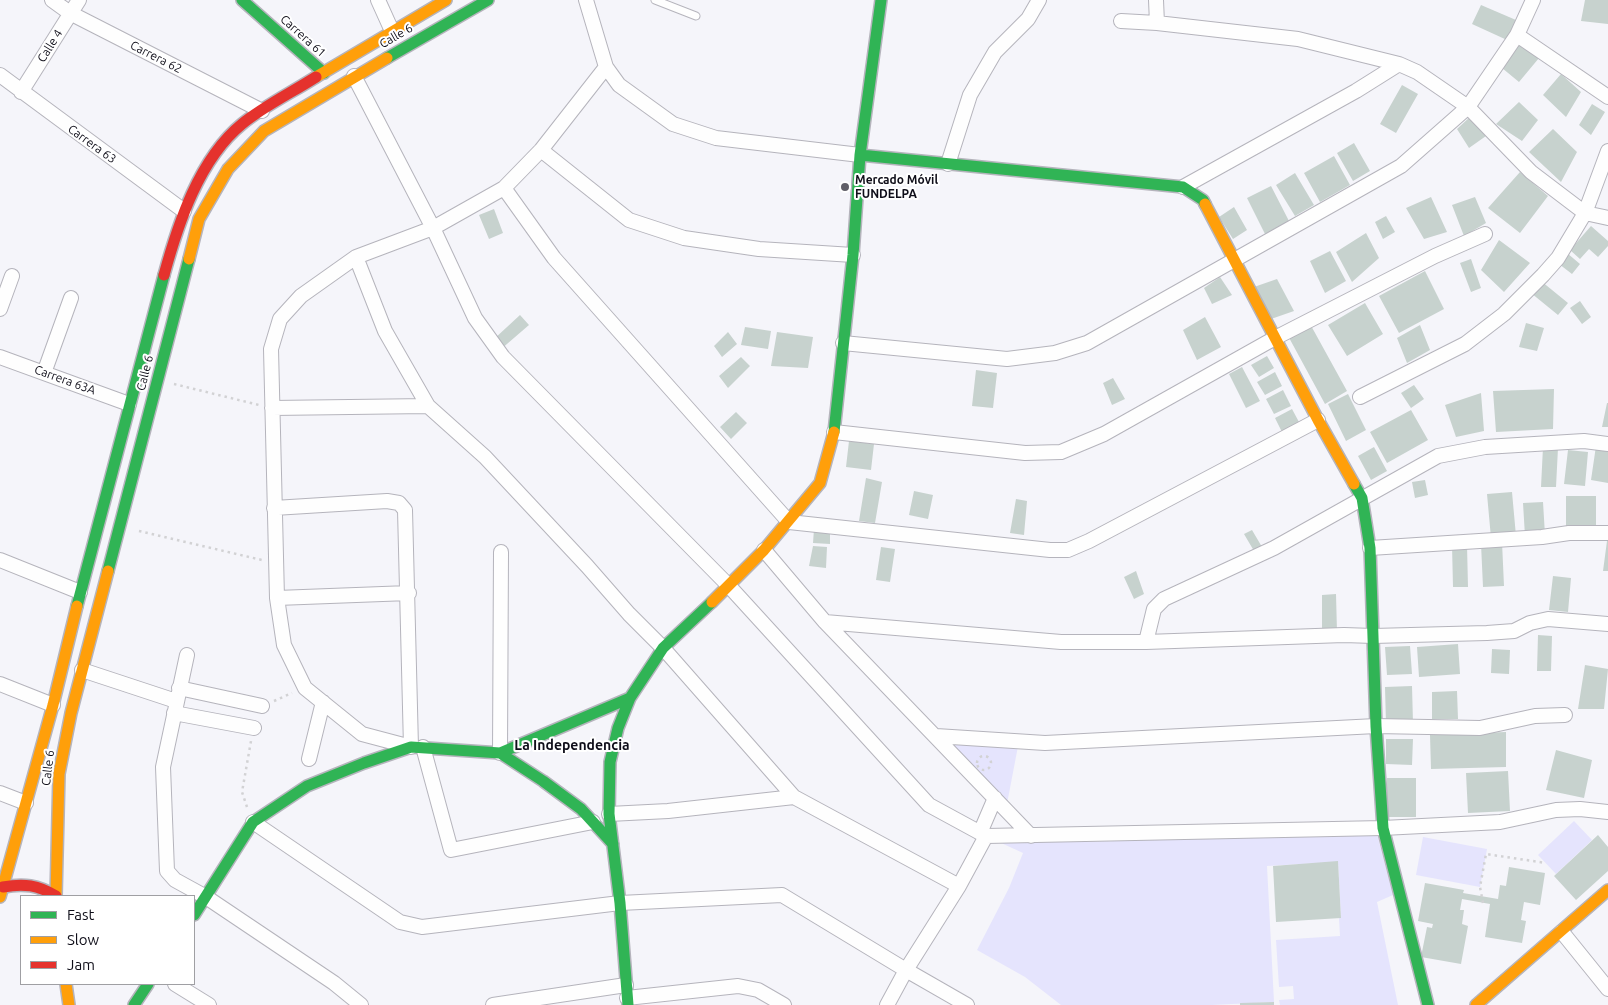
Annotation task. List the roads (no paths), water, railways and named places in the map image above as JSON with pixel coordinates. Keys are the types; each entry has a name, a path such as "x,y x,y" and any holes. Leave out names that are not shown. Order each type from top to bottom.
{"main road":[{"name":"Carrera 61","path":"242,0 324,72"},
{"name":"Calle 6","path":"2,892 53,705 80,592 173,243 184,211 198,181 236,130 262,111 446,0"},
{"name":"Calle 6","path":"56,895 59,774 71,713 199,219 228,169 264,131 354,76 488,0"},
{"path":"627,996 620,903 609,814 610,762 618,728 630,698 663,648 730,586 789,522 820,483 834,432 853,255 860,155 881,0"},
{"path":"860,155 1183,187 1203,200 1318,420 1362,498 1370,548 1376,726 1384,828 1428,1005"},
{"path":"195,914 253,822 307,786 364,763 417,747 500,753 630,698"},
{"path":"500,753 581,810 613,844"},
{"path":"2,892 22,883 40,886 54,895"},
{"path":"1476,1005 1608,890"},
{"path":"66,985 69,1005"},
{"path":"134,1005 147,985"}],"street":[{"name":"Carrera 62","path":"52,0 70,13 262,111"},
{"name":"Calle 4","path":"21,92 78,0"},
{"path":"378,0 392,31"},
{"path":"586,0 606,67 619,85 673,124 716,138 860,155"},
{"path":"948,164 970,94 995,52 1028,19 1039,0"},
{"path":"1156,0 1157,23"},
{"path":"843,343 1007,360 1054,353 1087,343 1401,166 1468,107 1517,35 1533,0"},
{"path":"1121,21 1157,23 1298,39 1399,64 1417,72 1468,107 1531,172 1585,213 1608,218"},
{"path":"1517,35 1608,97"},
{"path":"1183,187 1356,91 1399,64"},
{"path":"417,747 362,734 305,688 284,645 277,598 271,349 280,320 301,296 356,256 433,228 504,188 541,150 606,67"},
{"name":"Carrera 63","path":"0,75 184,211"},
{"path":"354,76 433,228 475,318 503,357 730,586 930,805 983,834 1031,836 1384,828 1500,822 1556,810 1580,809 1608,812"},
{"path":"541,150 628,220 684,238 759,249 853,255"},
{"path":"1360,397 1465,344 1504,314 1558,258 1585,213 1608,151"},
{"path":"504,188 554,258 789,522 1050,550 1068,550 1089,541 1318,420"},
{"path":"834,432 1024,453 1062,452 1104,434 1275,338 1435,256 1486,234"},
{"path":"356,256 385,331 428,406 485,457 629,614 663,648 794,797 959,886"},
{"path":"0,309 12,276"},
{"path":"44,373 71,298"},
{"name":"Carrera 63A","path":"0,357 129,404"},
{"path":"272,408 428,406"},
{"path":"1146,642 1154,609 1164,599 1274,548 1438,456 1486,447 1584,441 1608,444"},
{"path":"274,508 387,501 399,503 405,510 417,747 451,850 593,822"},
{"path":"1370,548 1533,538 1569,533 1608,532"},
{"path":"764,550 825,622 1031,836"},
{"path":"500,753 502,552"},
{"path":"0,560 80,592"},
{"path":"277,598 409,593"},
{"path":"825,622 1061,642 1146,642 1344,634 1373,636 1514,631 1530,623 1548,619 1608,624"},
{"path":"187,654 163,767 167,871 175,880 206,897 334,983 362,1005"},
{"path":"82,670 254,728"},
{"path":"0,684 53,705"},
{"path":"176,701 262,706"},
{"path":"309,759 323,702"},
{"path":"936,736 1045,743 1376,726 1480,728 1535,716 1565,714"},
{"path":"0,793 26,803"},
{"path":"609,814 668,811 794,797"},
{"path":"887,1005 906,970 959,886 983,834 995,798"},
{"path":"253,822 400,922 422,928 620,903 782,895 967,1005"},
{"path":"1562,932 1608,989"},
{"path":"178,985 209,1005"},
{"path":"493,1005 738,986 758,990 784,1005"}],"lane":[{"path":"655,0 696,16"}],"place":[{"name":"Mercado Móvil FUNDELPA","path":"845,187"}],"district":[{"name":"La Independencia","path":"572,745"}]}
